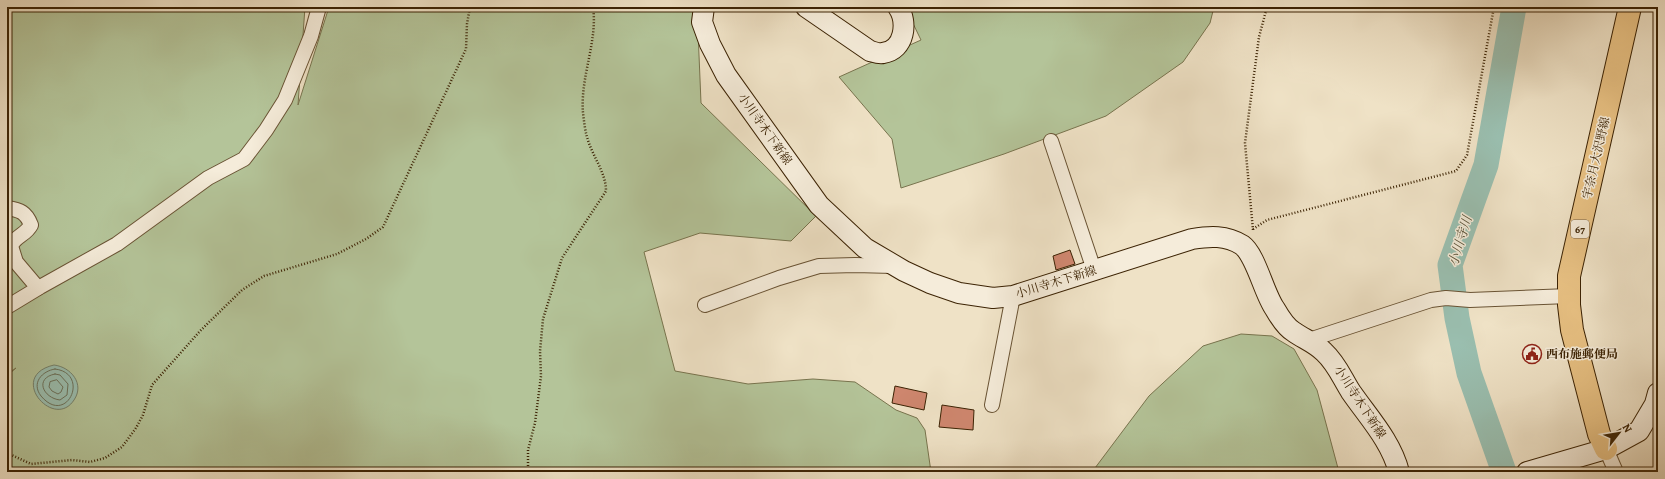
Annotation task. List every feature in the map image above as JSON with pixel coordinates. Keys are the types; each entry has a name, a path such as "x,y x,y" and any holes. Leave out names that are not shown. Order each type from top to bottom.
{"main road":[{"name":"小川寺木下新線","path":"704,7 702,22 710,44 726,75 819,206 865,248 895,266 930,283 959,292 993,298 1013,296 1192,239 1210,236 1228,238 1243,246 1250,254 1274,308 1293,332 1309,340 1324,351 1336,364 1350,390 1388,444 1396,460 1399,472"},
{"path":"806,7 870,51 883,53 894,49 902,38 904,26 902,14 898,7"},
{"name":"宇奈月大沢野線","path":"1606,449 1599,434 1572,330 1569,276 1630,7"},
{"path":"1527,472 1606,449 1638,431 1655,404 1658,393"}],"street":[{"path":"7,307 117,244 208,178 244,158 266,130 284,100 311,36 319,7"},
{"path":"1051,141 1094,270"},
{"path":"7,208 17,210 27,216 31,224 28,231 13,241 11,246 16,262 38,288"},
{"path":"705,305 779,278 819,266 895,266"},
{"path":"992,405 1013,296"},
{"path":"1309,340 1430,300 1446,298 1470,300 1569,296"},
{"path":"1606,449 1616,472"}],"path":[{"path":"7,452 31,464 72,460 90,462 106,458 122,446 136,428 144,415 152,385 200,331 242,290 264,276 338,254 366,239 383,227 466,49 466,24 470,7"},
{"path":"528,472 528,450 535,423 541,376 540,351 543,319 562,258 606,191 606,182 587,138 583,115 582,97 585,72 594,30 593,7"},
{"path":"1250,254 1253,229 1245,143 1259,38 1267,7"},
{"path":"1253,229 1267,220 1456,171 1467,156 1494,7"},
{"path":"7,464 16,472"},
{"path":"177,472 209,470 217,472"}],"shaded area":[{"path":"7,7 305,7 298,105 329,7 697,7 701,103 816,216 791,241 700,233 644,252 675,371 748,384 813,379 855,382 896,410 917,418 925,430 931,472 7,472 7,376 16,368 7,374"},
{"path":"905,7 1214,7 1210,23 1183,62 1106,116 1004,154 901,188 892,139 839,77 921,40"},
{"path":"1241,334 1272,336 1294,349 1317,390 1339,472 1092,472 1149,396 1203,346"}],"water":[{"path":"54,365 66,369 71,373 77,382 77,394 74,400 65,408 56,409 46,405 38,398 34,389 34,379 40,371"}],"building":[{"path":"1070,250 1075,264 1056,270 1053,256"},
{"path":"895,386 927,393 924,410 892,403"},
{"path":"942,405 974,410 973,430 939,427"}],"waterway":[{"name":"小川寺川","path":"1504,472 1469,373 1457,318 1450,265 1486,165 1514,7"}],"place":[{"name":"西布施郵便局","path":"1532,354"}]}
